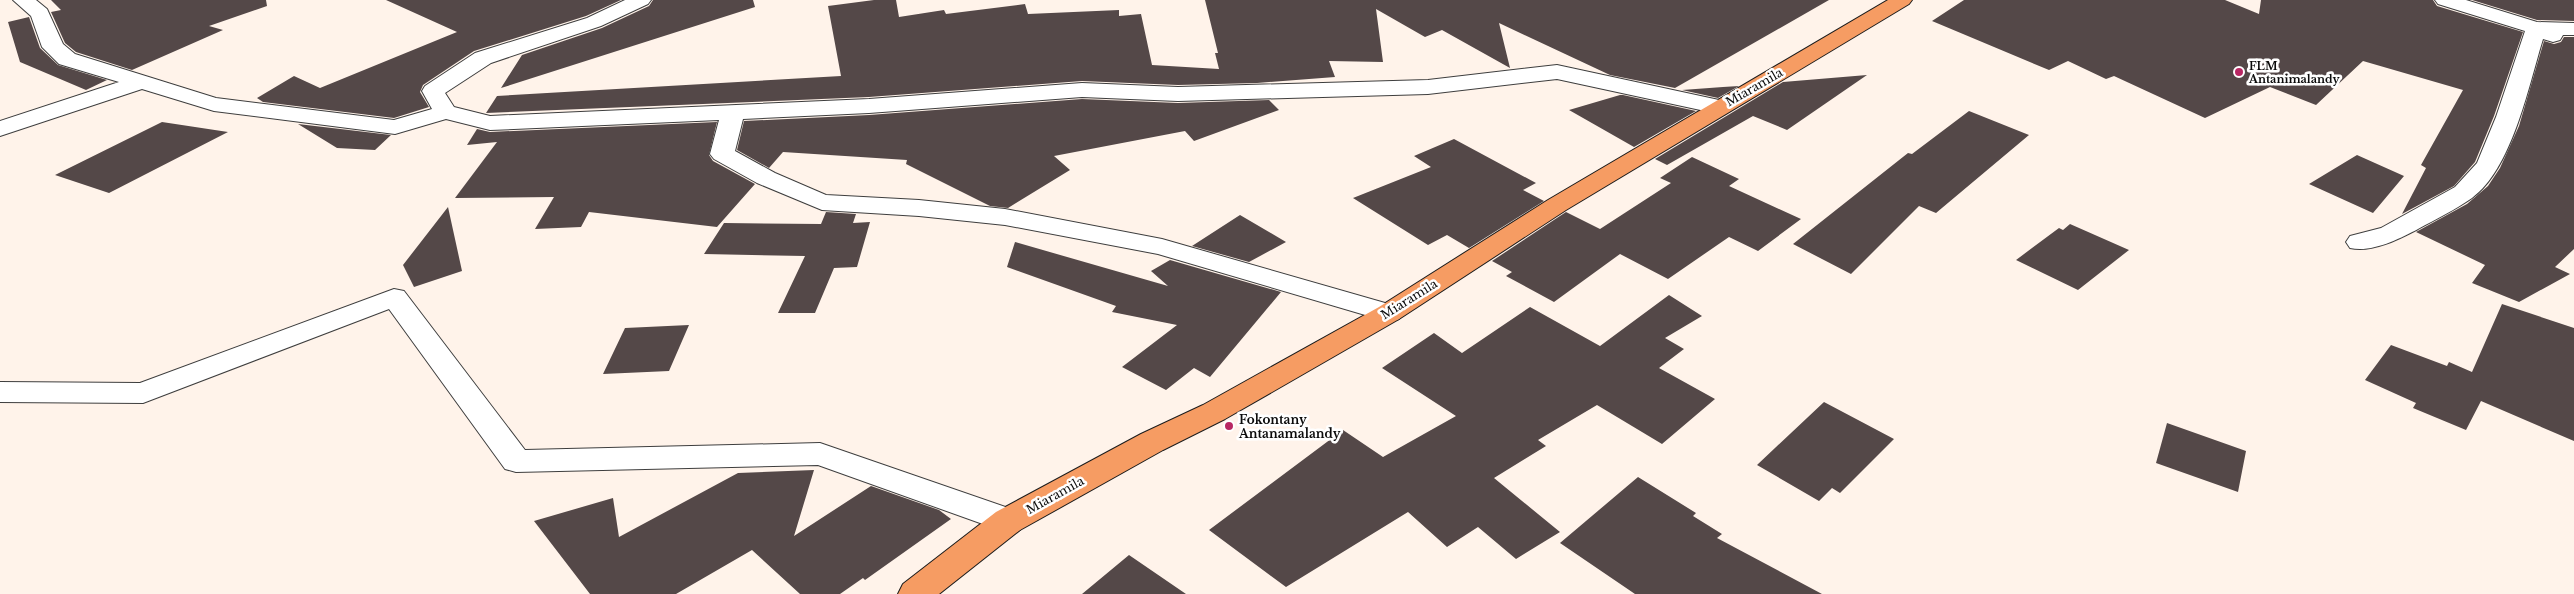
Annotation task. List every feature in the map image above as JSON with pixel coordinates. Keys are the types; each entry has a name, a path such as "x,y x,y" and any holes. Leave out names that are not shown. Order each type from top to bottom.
{"main road":[{"name":"Miaramila","path":"915,594 1008,521 1152,442 1214,412 1389,313 1556,205 1902,0"}],"street":[{"path":"23,0 40,13 53,47 67,59 214,104 395,127 445,112 490,123 869,106 1082,90 1178,94 1428,87 1557,72 1719,107"},
{"path":"445,112 433,91 483,58 594,22 641,0"},
{"path":"2446,0 2536,28 2574,45"},
{"path":"2536,28 2574,29"},
{"path":"2359,242 2390,234 2464,192 2488,165 2508,117 2536,28"},
{"path":"0,129 139,82"},
{"path":"734,112 722,154 766,178 822,202 919,208 1005,217 1162,247 1389,313"},
{"path":"0,392 144,393 394,297 516,461 820,454 1008,521"}],"building":[{"path":"51,0 266,0 267,6 209,26 223,30 132,70 76,52 65,43 51,12 61,10"},
{"path":"386,0 621,0 586,16 474,51 423,85 420,92 429,107 394,118 263,102 257,98 294,76 320,88 457,32"},
{"path":"653,0 753,0 755,7 501,88 522,55 602,28 649,6"},
{"path":"874,0 896,0 899,17 944,10 946,14 1025,4 1028,14 1119,10 1119,16 1141,14 1152,65 1219,69 1215,53 1218,53 1205,0 1829,0 1675,88 1610,75 1499,23 1510,68 1442,30 1425,37 1376,9 1383,62 1329,61 1335,77 1257,83 1178,85 1082,81 869,97 486,113 497,96 841,76 828,6"},
{"path":"1964,0 2225,0 2259,14 2261,0 2433,0 2437,6 2523,32 2494,116 2475,162 2454,186 2402,214 2426,168 2421,165 2463,90 2363,61 2316,105 2270,87 2205,118 2114,76 2106,79 2068,61 2049,70 1932,21"},
{"path":"2472,0 2574,0 2574,21 2537,20"},
{"path":"29,17 40,48 58,65 107,80 86,90 20,62 8,22"},
{"path":"2564,37 2574,37 2574,249 2555,267 2570,274 2519,302 2472,283 2485,265 2416,232 2467,204 2488,186 2500,168 2519,126 2544,41 2554,44 2561,42"},
{"path":"1867,75 1787,130 1753,116 1667,165 1655,159 1783,82"},
{"path":"1739,86 1718,98 1682,90 1723,87"},
{"path":"1620,95 1696,111 1634,147 1569,110"},
{"path":"1082,99 1178,103 1269,100 1279,110 1194,141 1185,131 1054,156 1070,170 1008,208 990,206 906,164 907,160 783,152 769,168 737,150 744,121 869,115"},
{"path":"1969,111 2029,135 1936,213 1919,206 1851,274 1793,244 1908,153 1912,154"},
{"path":"162,122 228,132 109,193 55,175"},
{"path":"717,122 709,155 713,161 755,184 717,227 589,212 581,227 535,229 554,197 455,198 497,142 467,145 477,129 490,132"},
{"path":"298,124 391,135 375,150 337,148"},
{"path":"1454,139 1536,183 1523,190 1544,201 1469,248 1447,235 1428,245 1353,198 1431,167 1414,156"},
{"path":"2357,155 2404,176 2373,213 2309,184"},
{"path":"1692,157 1739,179 1729,186 1801,219 1758,251 1729,237 1668,279 1620,254 1554,302 1506,276 1512,272 1492,261 1566,212 1600,229 1671,183 1660,178"},
{"path":"448,207 462,271 414,287 403,265"},
{"path":"826,212 856,214 853,223 870,222 857,267 834,268 815,313 778,313 805,256 704,254 724,223 821,224"},
{"path":"1240,215 1286,242 1249,262 1192,246"},
{"path":"2070,224 2129,250 2078,290 2016,260 2059,228 2063,230"},
{"path":"1015,242 1168,286 1151,271 1170,260 1281,292 1210,377 1194,368 1166,390 1122,367 1177,325 1112,312 1116,306 1007,267"},
{"path":"1669,295 1702,316 1665,338 1684,349 1659,368 1715,399 1662,444 1597,405 1538,440 1546,446 1494,478 1560,532 1516,559 1478,527 1447,547 1408,512 1286,587 1209,530 1343,430 1383,457 1456,416 1382,368 1434,333 1462,353 1530,307 1600,346"},
{"path":"2502,304 2574,328 2574,441 2481,401 2466,430 2413,408 2416,403 2365,380 2391,345 2447,366 2449,362 2472,372"},
{"path":"689,325 669,371 603,374 625,328"},
{"path":"1824,402 1894,439 1840,493 1832,488 1819,501 1757,465"},
{"path":"2167,423 2246,451 2238,492 2156,463"},
{"path":"814,470 794,536 871,486 939,510 951,519 865,580 863,578 840,594 800,594 752,550 676,594 590,594 534,521 613,498 619,537 738,473"},
{"path":"1638,477 1696,513 1693,516 1722,534 1717,538 1822,594 1635,594 1560,543"},
{"path":"1129,555 1186,594 1082,594"}],"place":[{"name":"FLM Antanimalandy","path":"2239,72"},
{"name":"Fokontany Antanamalandy","path":"1229,426"}]}
